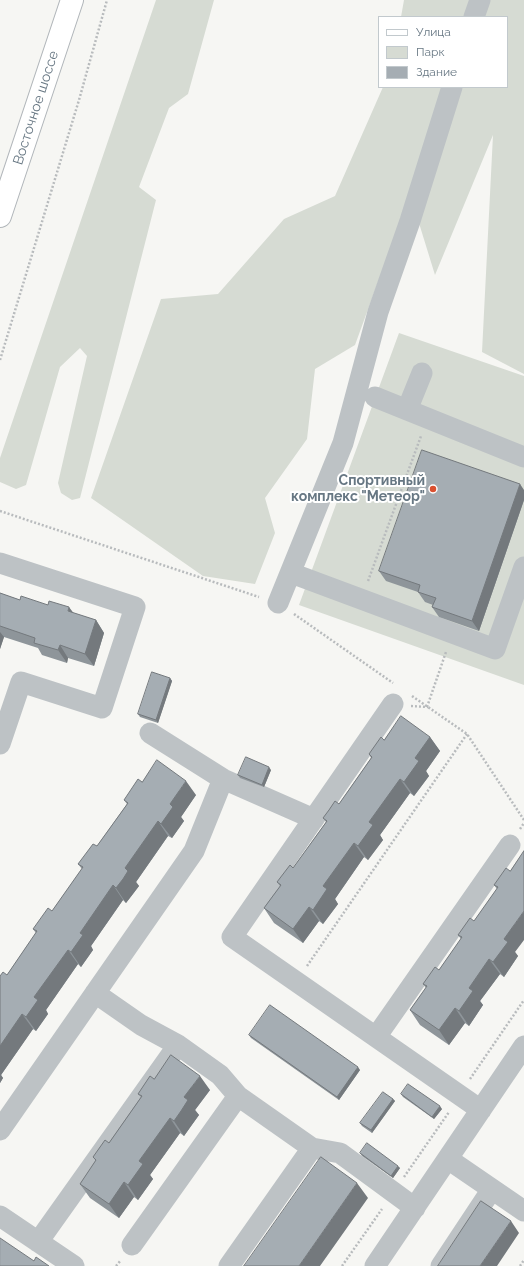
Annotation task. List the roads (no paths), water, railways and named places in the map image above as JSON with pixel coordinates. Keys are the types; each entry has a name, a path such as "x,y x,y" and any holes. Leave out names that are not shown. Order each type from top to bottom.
{"main road":[{"name":"Восточное шоссе","path":"0,216 72,0"}],"street":[{"path":"474,16 480,0"},
{"path":"278,603 343,443 378,312 410,221 452,88"},
{"path":"407,410 422,373"},
{"path":"375,397 524,457"},
{"path":"0,563 135,607 102,708 21,682 0,744"},
{"path":"291,573 495,649 524,567"},
{"path":"393,704 232,937 481,1110"},
{"path":"150,733 223,779 314,819"},
{"path":"0,1130 194,851 223,779"},
{"path":"376,1037 510,845"},
{"path":"95,993 141,1026 178,1044 220,1075 238,1096 312,1148 340,1153 415,1208"},
{"path":"38,1242 178,1044"},
{"path":"375,1266 524,1046"},
{"path":"132,1245 238,1096"},
{"path":"229,1266 312,1148"},
{"path":"448,1159 524,1211"},
{"path":"441,1266 492,1189"},
{"path":"0,1216 74,1266"}],"place":[{"name":"Спортивный комплекс \"Метеор\"","path":"433,489"}]}
